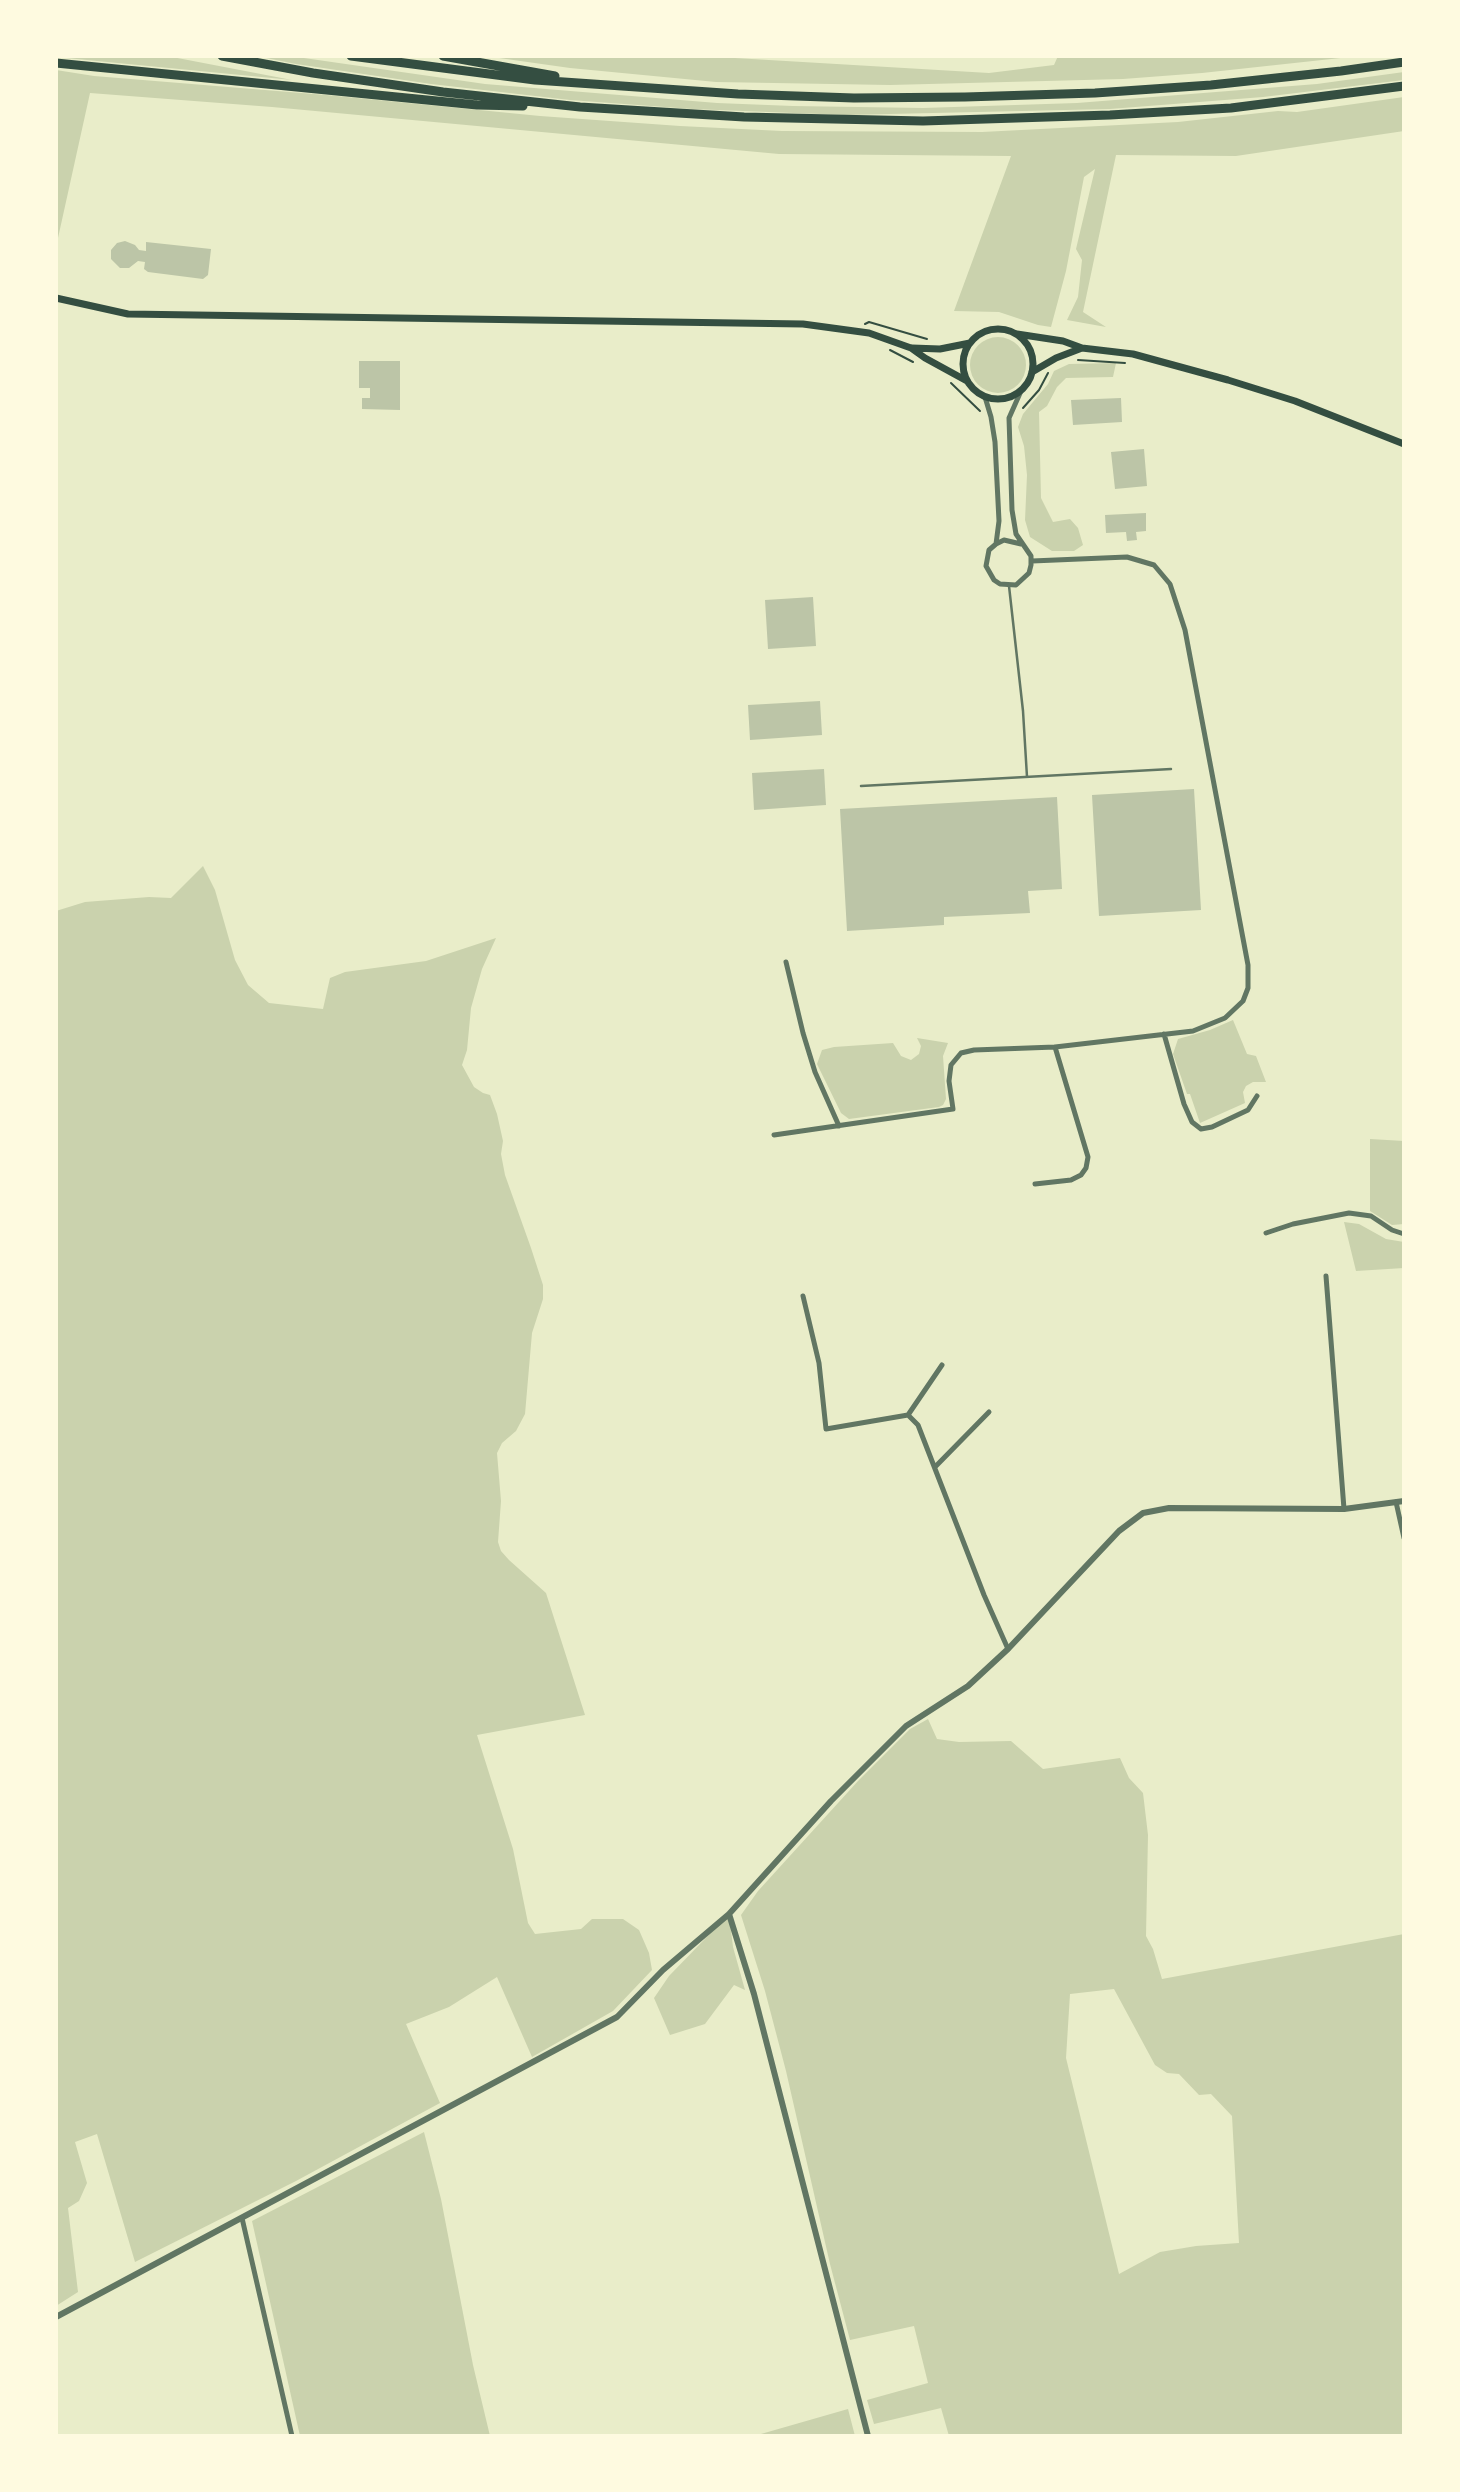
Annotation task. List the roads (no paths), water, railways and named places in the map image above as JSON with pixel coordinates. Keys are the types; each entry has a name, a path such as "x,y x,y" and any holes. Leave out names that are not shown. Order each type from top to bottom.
{"highway":[{"path":"222,56 313,73 443,92 580,107"},
{"path":"351,56 535,80 738,94 854,98 1042,95 1211,85 1404,62"},
{"path":"443,56 608,86"},
{"path":"56,62 477,105 580,107 744,117 923,121 1002,120 1231,108 1404,86"}],"main road":[{"path":"56,298 128,314 803,324 855,329 911,348 940,349 970,343"},
{"path":"911,348 967,381 985,397 998,400 1021,391 1028,382 1032,372 1029,348 1017,334 1008,329 995,328 979,334 970,343 963,364 967,381"},
{"path":"1017,334 1063,341 1082,348 1133,354 1228,380 1295,401 1404,443"},
{"path":"1032,372 1056,358 1082,348"}],"street":[{"path":"1021,391 1009,418 1012,510 1016,534 1031,561 1029,573 1022,581 1009,586 994,580 988,572 986,559 989,550 1004,540 1021,544"},
{"path":"985,397 995,442 999,521 996,544"},
{"path":"774,1135 953,1109 949,1081 951,1065 961,1053 974,1050 1055,1047 1192,1031 1225,1018 1243,1002 1248,988 1248,965 1185,630 1170,584 1154,565 1127,557 1031,561"},
{"path":"786,962 811,1059 839,1126"},
{"path":"1164,1034 1184,1104 1192,1122 1201,1129 1212,1127 1248,1110 1257,1096"},
{"path":"1035,1184 1071,1180 1082,1175 1086,1168 1087,1157 1055,1047"},
{"path":"1266,1233 1293,1224 1349,1213 1371,1216 1392,1230 1404,1234"},
{"path":"1326,1276 1344,1509"},
{"path":"803,1297 819,1363 826,1429 908,1415 942,1365"},
{"path":"935,1467 989,1412"},
{"path":"908,1415 918,1425 984,1595 1008,1649"},
{"path":"56,2317 617,2017 663,1970 729,1914 831,1801 906,1726 968,1686 1008,1649 1119,1531 1143,1513 1168,1508 1344,1509 1400,1502 1404,1538"},
{"path":"729,1914 754,1993 867,2436"},
{"path":"242,2218 292,2436"}],"lane":[{"path":"1009,586 1023,711 1027,777"},
{"path":"861,786 1171,769"}]}
